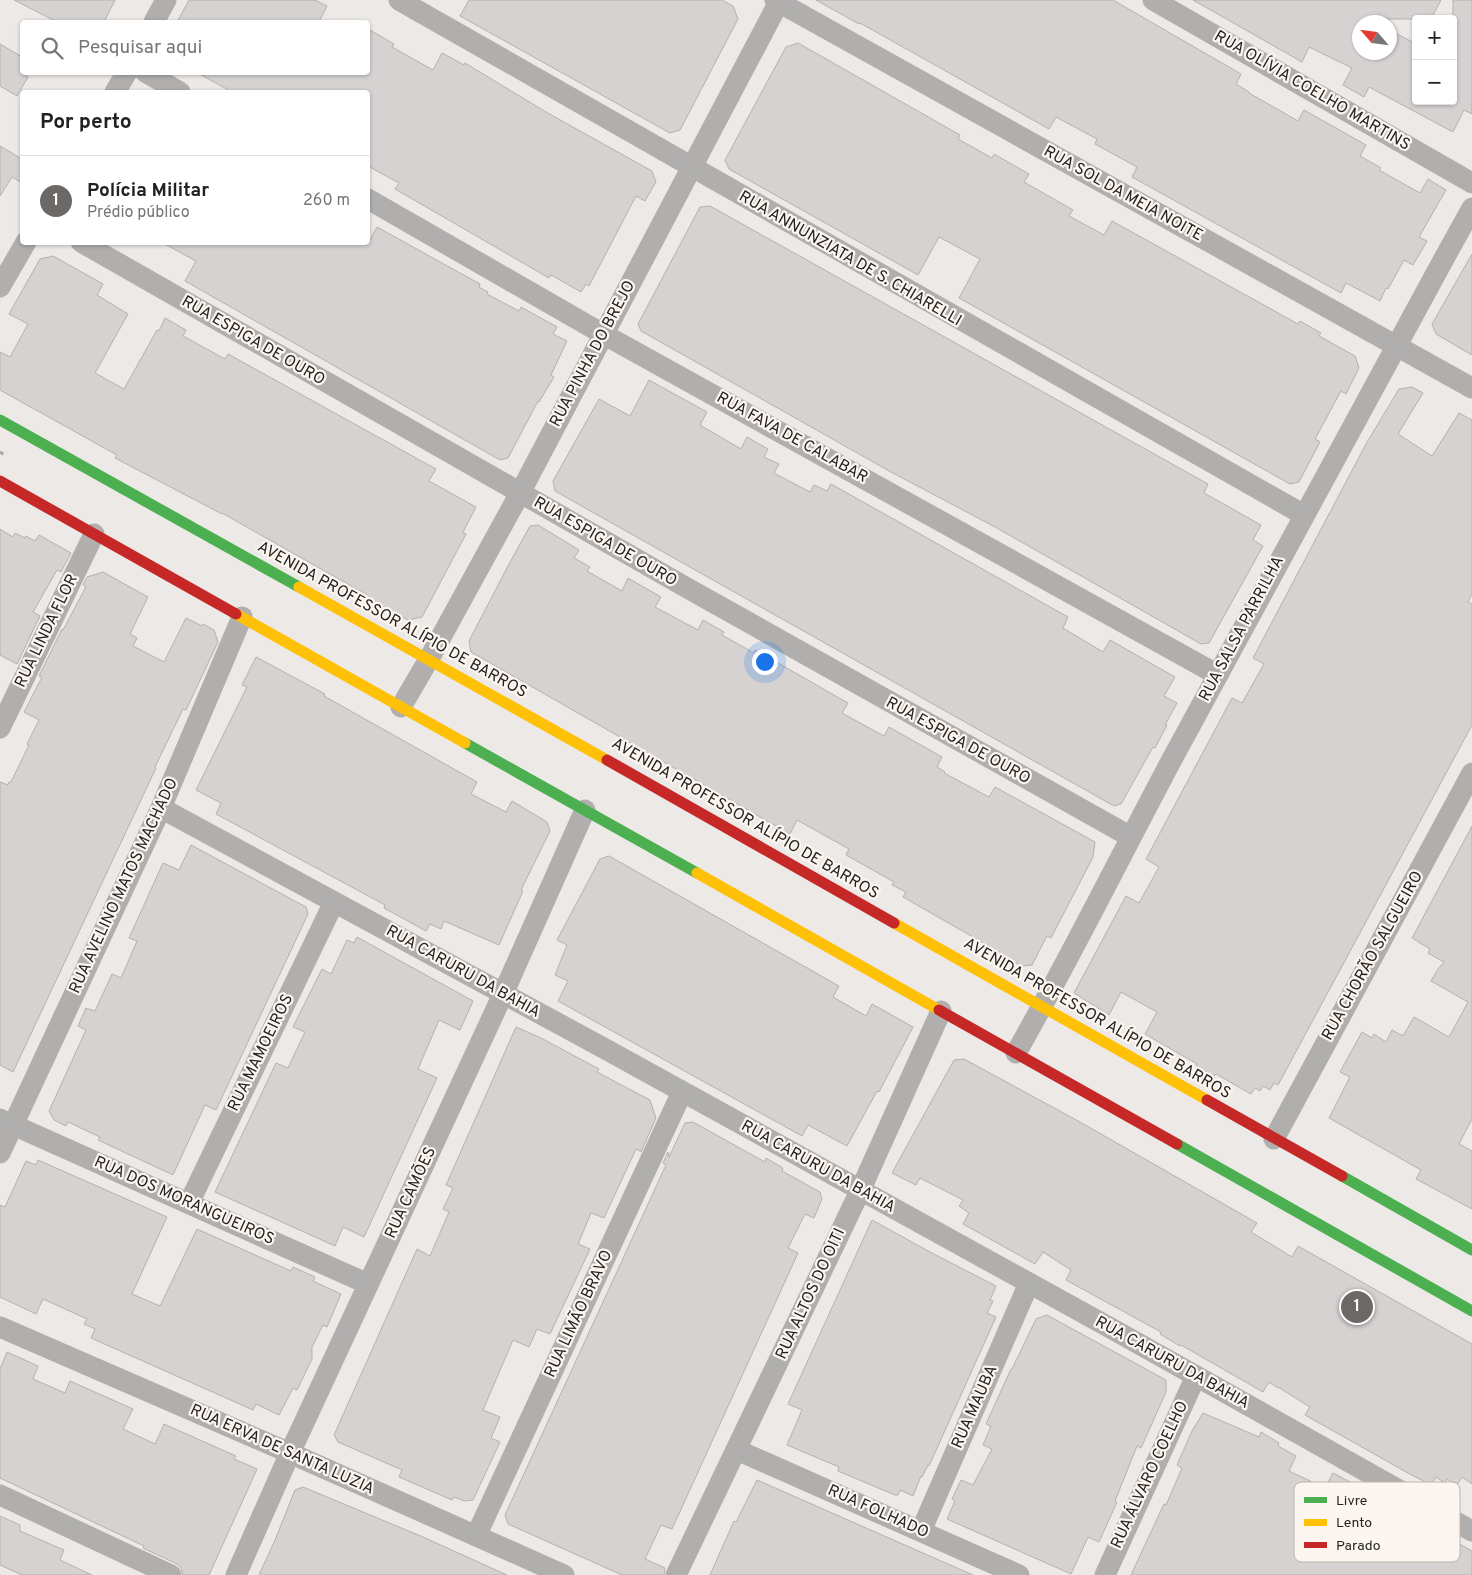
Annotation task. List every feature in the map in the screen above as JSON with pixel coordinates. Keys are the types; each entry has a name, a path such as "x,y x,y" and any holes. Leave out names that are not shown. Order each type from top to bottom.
{"street":[{"path":"155,20 166,0"},
{"name":"RUA ANNUNZIATA DE S. CHIARELLI","path":"399,0 1017,354 1304,515"},
{"name":"RUA OLÍVIA COELHO MARTINS","path":"1153,0 1472,182"},
{"name":"RUA PINHA DO BREJO","path":"401,707 520,493 692,169 778,1"},
{"name":"RUA SOL DA MEIA NOITE","path":"778,1 1472,388"},
{"path":"116,90 125,75"},
{"path":"150,75 176,90"},
{"name":"RUA FAVA DE CALABAR","path":"370,200 603,334 1218,675"},
{"name":"RUA SALSA PARRILHA","path":"1016,1052 1304,515 1472,208"},
{"path":"0,287 24,245"},
{"name":"RUA ESPIGA DE OURO","path":"86,245 520,493 1131,837"},
{"name":"AVENIDA PROFESSOR ALÍPIO DE BARROS","path":"0,420 429,659 1274,1139 1471,1248"},
{"path":"0,481 1016,1052 1472,1311"},
{"name":"RUA LINDA FLOR","path":"0,728 94,534"},
{"name":"RUA AVELINO MATOS MACHADO","path":"0,1153 6,1122 161,808 242,617"},
{"name":"RUA CHORÃO SALGUEIRO","path":"1274,1139 1463,810 1472,773"},
{"name":"RUA CARURU DA BAHIA","path":"161,808 1029,1283 1385,1482"},
{"name":"RUA CAMÕES","path":"236,1575 290,1453 503,994 585,810"},
{"name":"RUA MAMOEIROS","path":"189,1203 334,902"},
{"name":"RUA ALTOS DO OITI","path":"676,1575 860,1190 941,1011"},
{"name":"RUA LIMÃO BRAVO","path":"476,1536 682,1092"},
{"name":"RUA DOS MORANGUEIROS","path":"6,1122 368,1284"},
{"name":"RUA MAUBA","path":"921,1531 1029,1283"},
{"name":"RUA ERVA DE SANTA LUZIA","path":"0,1327 564,1575"},
{"name":"RUA ÁLVARO COELHO","path":"1105,1575 1196,1376"},
{"name":"RUA FOLHADO","path":"737,1450 1020,1575"},
{"path":"0,1495 171,1575"},
{"name":"RUA CARURU DA BAHIA","path":"1460,1524 1472,1531"}],"building":[{"path":"14,0 115,0 105,20 53,20"},
{"path":"189,0 315,0 327,6 320,20 178,20"},
{"path":"469,0 722,0 733,6 738,19 680,130 670,133 460,16"},
{"path":"816,0 1113,0 1241,74 1236,84 1249,93 1298,121 1304,110 1366,145 1360,156 1381,168 1379,170 1420,193 1428,179 1446,190 1419,237 1427,241 1413,265 1404,260 1380,301 1346,283 1341,293 1132,177 1137,167 1095,144 1097,139 1056,117 1049,129"},
{"path":"1193,0 1441,0 1433,15 1412,15 1412,19 1397,19 1397,15 1352,15 1352,60 1397,60 1397,34 1412,42 1412,105 1457,105 1457,15 1453,15 1453,0 1472,0 1472,114 1464,110 1453,132 1369,87 1364,97 1343,85 1352,68 1309,47 1302,62"},
{"path":"370,30 394,44 392,47 433,70 442,53 464,65 465,63 546,112 652,171 656,182 645,201 636,196 589,286 586,284 581,292 551,275 549,278 395,189 399,183 370,167 370,90 228,90 201,75 370,75"},
{"path":"798,43 960,135 958,139 992,158 994,154 1029,174 1024,182 1073,210 1069,216 1104,235 1112,221 1298,324 1300,321 1321,333 1319,336 1355,356 1359,368 1346,394 1341,391 1315,439 1320,442 1299,482 1290,484 959,298 980,259 939,237 918,275 729,169 725,160 786,47"},
{"path":"0,44 20,56 20,75 28,77 17,96 0,86"},
{"path":"0,146 20,158 20,182 12,177 0,196"},
{"path":"710,206 1208,484 1204,493 1261,525 1253,540 1263,546 1209,643 1201,644 995,527 891,472 641,331 638,324 700,207"},
{"path":"377,227 480,284 479,287 488,292 487,294 519,311 521,307 557,327 553,334 567,341 551,375 554,377 538,401 508,458 500,460 185,281 196,261 167,245 370,245 370,240"},
{"path":"1472,254 1472,355 1436,334 1432,324"},
{"path":"53,256 103,284 97,295 128,314 95,373 124,389 165,318 186,330 183,336 225,359 228,354 436,469 429,481 476,507 463,532 466,534 422,617 408,620 222,513 115,458 117,455 0,390 0,352 10,357 28,324 9,314 40,259"},
{"path":"649,380 707,412 700,425 741,449 747,437 768,449 764,457 779,464 774,473 810,492 814,485 827,491 831,484 1068,617 1063,628 1103,652 1110,640 1175,677 1164,696 1177,703 1155,748 1153,747 1121,804 1114,806 555,491 553,481 599,399 630,416"},
{"path":"1412,387 1423,393 1398,434 1432,456 1459,413 1472,420 1472,594 1468,602 1472,604 1472,725 1278,1085 1274,1083 1270,1090 1263,1086 1260,1091 1255,1088 1251,1094 1216,1074 1214,1076 1196,1066 1197,1064 1145,1034 1157,1012 1121,992 1109,1015 1074,993 1126,896 1139,903 1159,867 1146,859 1232,698 1242,703 1264,664 1253,658 1366,444 1399,389"},
{"path":"538,525 579,550 574,558 590,567 587,571 622,591 628,578 661,597 655,607 698,630 703,620 724,632 722,635 754,653 755,650 848,703 842,713 884,736 889,727 942,757 937,767 944,773 989,797 995,787 1095,842 1093,857 1051,938 1047,936 1032,965 1022,966 903,897 906,892 892,885 894,882 846,855 849,849 797,820 790,834 471,652 469,641 509,564 530,526"},
{"path":"0,529 13,537 15,533 35,541 39,535 71,553 61,572 57,570 33,612 40,616 17,664 0,655"},
{"path":"103,572 148,597 130,634 137,638 133,646 164,662 186,618 214,630 218,642 186,710 183,709 155,767 13,1072 0,1065 0,782 8,785 11,782 29,745 27,744 39,720 24,712 42,677 39,676 62,629 86,587 83,585 87,577"},
{"path":"256,657 325,694 324,696 477,782 471,794 506,812 512,801 547,822 550,831 521,890 523,891 499,945 444,921 441,929 430,924 426,931 384,908 385,905 216,814 221,803 196,790 247,687 242,685"},
{"path":"1472,826 1472,1119 1459,1144 1472,1151 1472,1209 1416,1179 1421,1170 1329,1118 1350,1077 1340,1072 1362,1032 1372,1038 1374,1034 1386,1042 1392,1030 1403,1036 1414,1017 1449,1037 1468,1002 1431,981 1444,962 1428,953 1430,949 1412,938"},
{"path":"191,845 306,907 308,914 216,1110 205,1105 173,1175 98,1140 100,1137 68,1122 66,1126 54,1120 49,1111 86,1030 78,1026 86,1008 95,1011 112,974 121,978 137,941 129,938 163,863 179,870"},
{"path":"609,856 839,986 833,997 866,1016 872,1004 913,1027 879,1092 877,1091 847,1146 808,1125 802,1136 558,1001 568,981 555,975 567,945 557,940 600,859"},
{"path":"357,937 473,1001 460,1030 439,1020 418,1069 437,1078 364,1237 343,1227 335,1246 215,1192 276,1063 288,1068 305,1032 293,1027 322,969 331,974 347,940 354,943"},
{"path":"516,1027 599,1069 597,1072 650,1100 656,1118 641,1152 636,1149 604,1218 591,1213 578,1244 590,1249 550,1334 537,1329 529,1347 513,1340 483,1410 500,1417 491,1438 500,1442 473,1500 464,1501 454,1497 452,1500 399,1477 402,1470 338,1442 334,1435 417,1249 430,1256 449,1212 443,1209 453,1188 446,1185"},
{"path":"964,1059 1080,1122 1257,1223 1251,1232 1292,1257 1298,1246 1472,1344 1472,1484 1462,1477 1459,1482 1452,1482 1447,1479 1444,1482 1436,1477 1433,1482 1425,1482 1406,1472 1305,1415 1310,1407 1278,1387 1269,1382 1263,1392 1180,1346 1160,1334 1161,1332 1066,1280 1071,1270 1043,1252 1035,1264 963,1224 969,1213 959,1206 963,1200 920,1178 916,1185 892,1173 954,1060"},
{"path":"693,1122 765,1162 766,1158 783,1168 782,1171 820,1192 822,1199 814,1218 805,1214 788,1248 798,1253 672,1529 661,1525 645,1559 665,1568 664,1575 622,1575 508,1524 505,1515 666,1165 663,1163 668,1152 669,1157 685,1123"},
{"path":"38,1160 167,1217 132,1294 160,1306 197,1229 291,1271 293,1267 315,1277 313,1281 341,1294 327,1327 323,1325 312,1347 312,1359 297,1390 293,1388 279,1415 256,1404 253,1410 91,1338 95,1329 84,1324 87,1319 43,1299 36,1314 0,1297 0,1205 5,1207 26,1161 36,1165"},
{"path":"872,1220 996,1286 990,1300 993,1301 987,1313 996,1317 929,1466 921,1476 913,1496 900,1490 898,1495 895,1495 838,1471 839,1467 787,1445 802,1410 788,1404"},
{"path":"1047,1315 1166,1380 1166,1392 1141,1448 1137,1446 1115,1501 1117,1502 1099,1542 1088,1537 1071,1574 947,1519 955,1501 952,1499 961,1480 973,1485 992,1449 983,1445 991,1426 986,1424 1036,1319"},
{"path":"7,1352 38,1366 33,1379 65,1393 70,1381 133,1409 123,1429 155,1444 164,1424 236,1456 234,1459 257,1469 209,1575 183,1575 181,1568 177,1564 143,1548 144,1546 0,1478 0,1369"},
{"path":"1203,1413 1259,1437 1261,1432 1279,1443 1278,1446 1296,1456 1289,1471 1312,1482 1294,1482 1294,1562 1460,1562 1460,1544 1472,1551 1472,1575 1131,1575 1182,1468 1177,1465 1192,1431"},
{"path":"1333,1473 1350,1482 1328,1482"},
{"path":"757,1480 973,1575 710,1575 734,1521 736,1522"},
{"path":"303,1487 423,1537 507,1575 259,1575 295,1490"},
{"path":"0,1516 20,1525 20,1531 64,1550 60,1560 92,1575 22,1575 0,1565"}],"traffic: fast":[{"path":"0,420 299,587"},
{"path":"465,743 697,873"},
{"path":"1177,1144 1472,1311"},
{"path":"1342,1176 1472,1250"}],"traffic: slow":[{"path":"299,587 607,760"},
{"path":"236,614 465,743"},
{"path":"697,873 939,1010"},
{"path":"894,923 1207,1100"}],"traffic: jam":[{"path":"0,481 236,614"},
{"path":"607,760 894,923"},
{"path":"939,1010 1177,1144"},
{"path":"1207,1100 1342,1176"}],"place":[{"name":"Polícia Militar","path":"1357,1307"}]}
